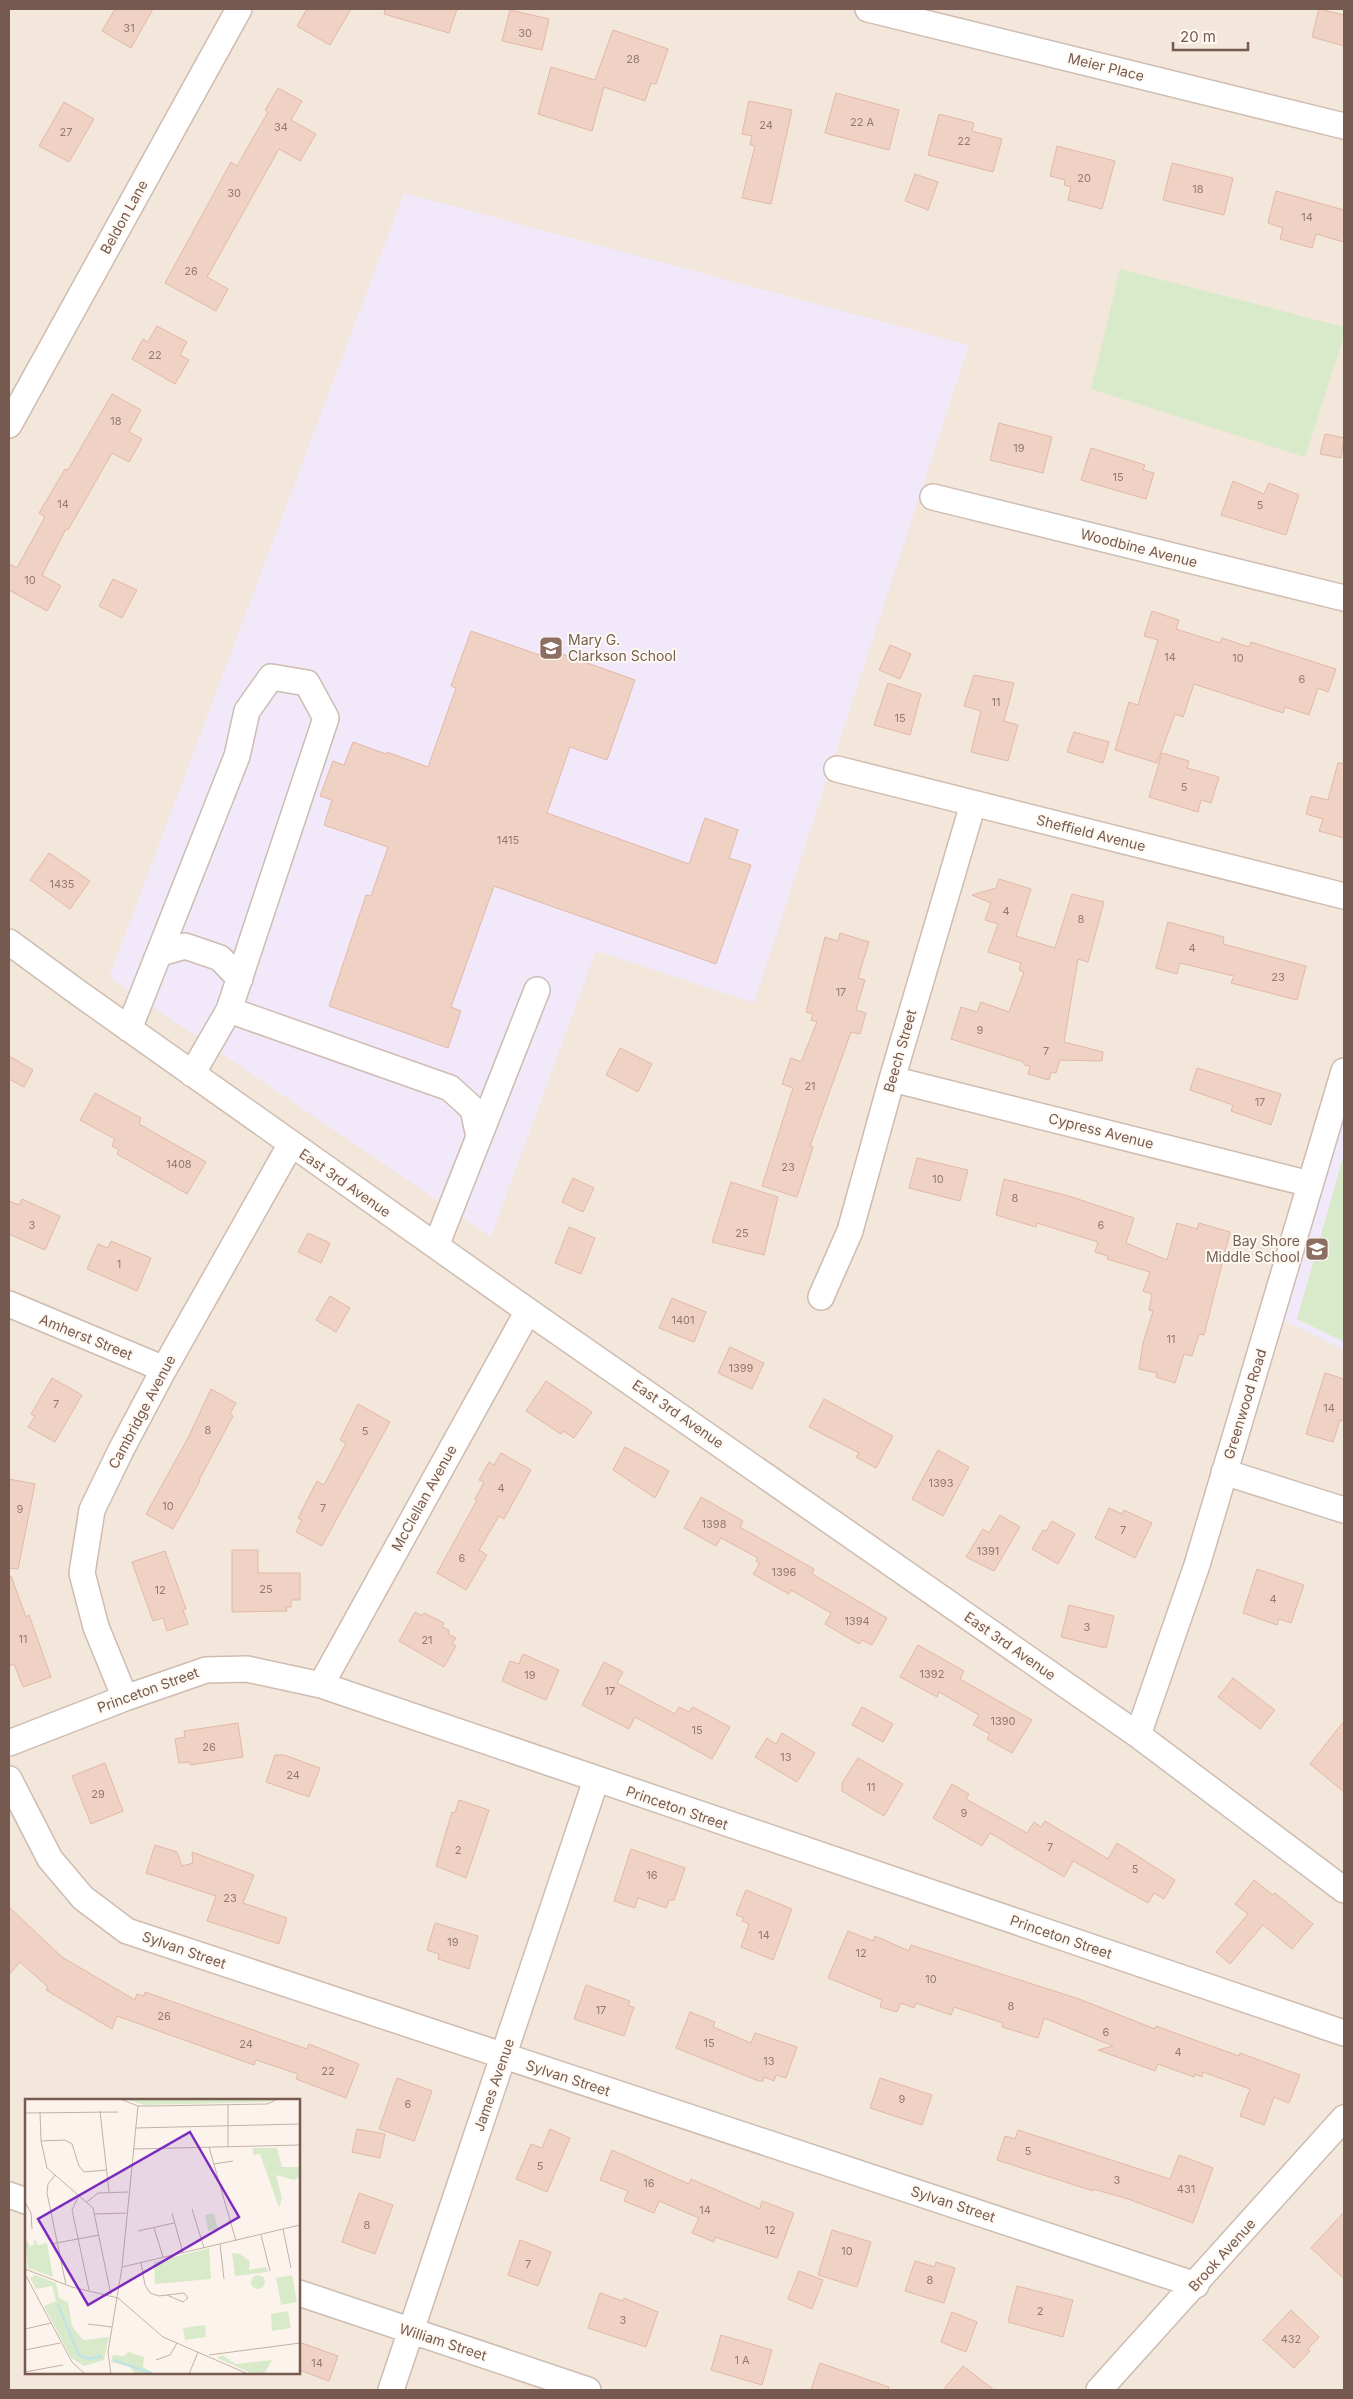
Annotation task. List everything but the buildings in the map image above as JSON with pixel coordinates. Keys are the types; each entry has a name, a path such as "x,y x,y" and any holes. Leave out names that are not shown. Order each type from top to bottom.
{"street":[{"name":"Beldon Lane","path":"9,426 239,9"},
{"name":"Meier Place","path":"868,9 1344,126"},
{"name":"Woodbine Avenue","path":"933,497 1344,598"},
{"path":"129,1029 161,954 237,756 247,711 272,677 307,684 326,718 230,1010 192,1074"},
{"name":"Sheffield Avenue","path":"837,769 1344,896"},
{"name":"Beech Street","path":"821,1297 850,1232 892,1079 973,804"},
{"name":"East 3rd Avenue","path":"9,942 192,1074 528,1311 1138,1735 1344,1890"},
{"path":"161,954 185,946 220,958 240,979"},
{"path":"436,1246 537,990"},
{"path":"230,1010 450,1088 472,1108 479,1137"},
{"name":"Greenwood Road","path":"1138,1735 1196,1565 1344,1071"},
{"name":"Cypress Avenue","path":"892,1079 1310,1184"},
{"name":"Cambridge Avenue","path":"125,1698 96,1627 82,1573 92,1510 164,1369 291,1144"},
{"name":"Amherst Street","path":"9,1304 164,1369"},
{"name":"McClellan Avenue","path":"320,1685 528,1311"},
{"path":"1224,1472 1344,1510"},
{"name":"Princeton Street","path":"9,1743 125,1698 206,1670 247,1669 320,1685 1344,2033"},
{"name":"Sylvan Street","path":"9,1779 50,1859 83,1898 127,1931 1196,2285"},
{"name":"James Avenue","path":"391,2390 596,1780"},
{"name":"Brook Avenue","path":"1099,2390 1196,2285 1344,2118"},
{"path":"9,2195 25,2201"},
{"name":"William Street","path":"300,2294 588,2390"}],"shaded area":[{"path":"9,9 1344,9 1344,2390 9,2390"},
{"name":"Mary G. Clarkson School","path":"404,193 969,345 754,1003 596,951 491,1237 109,977"},
{"name":"Bay Shore Middle School","path":"1344,1071 1344,1350 1271,1315"}],"green space":[{"path":"1120,269 1344,327 1344,336 1305,457 1091,389"},
{"path":"1344,1154 1344,1342 1297,1319"}],"place":[{"name":"Mary G. Clarkson School","path":"551,648"},
{"name":"Bay Shore Middle School","path":"1317,1249"}]}
